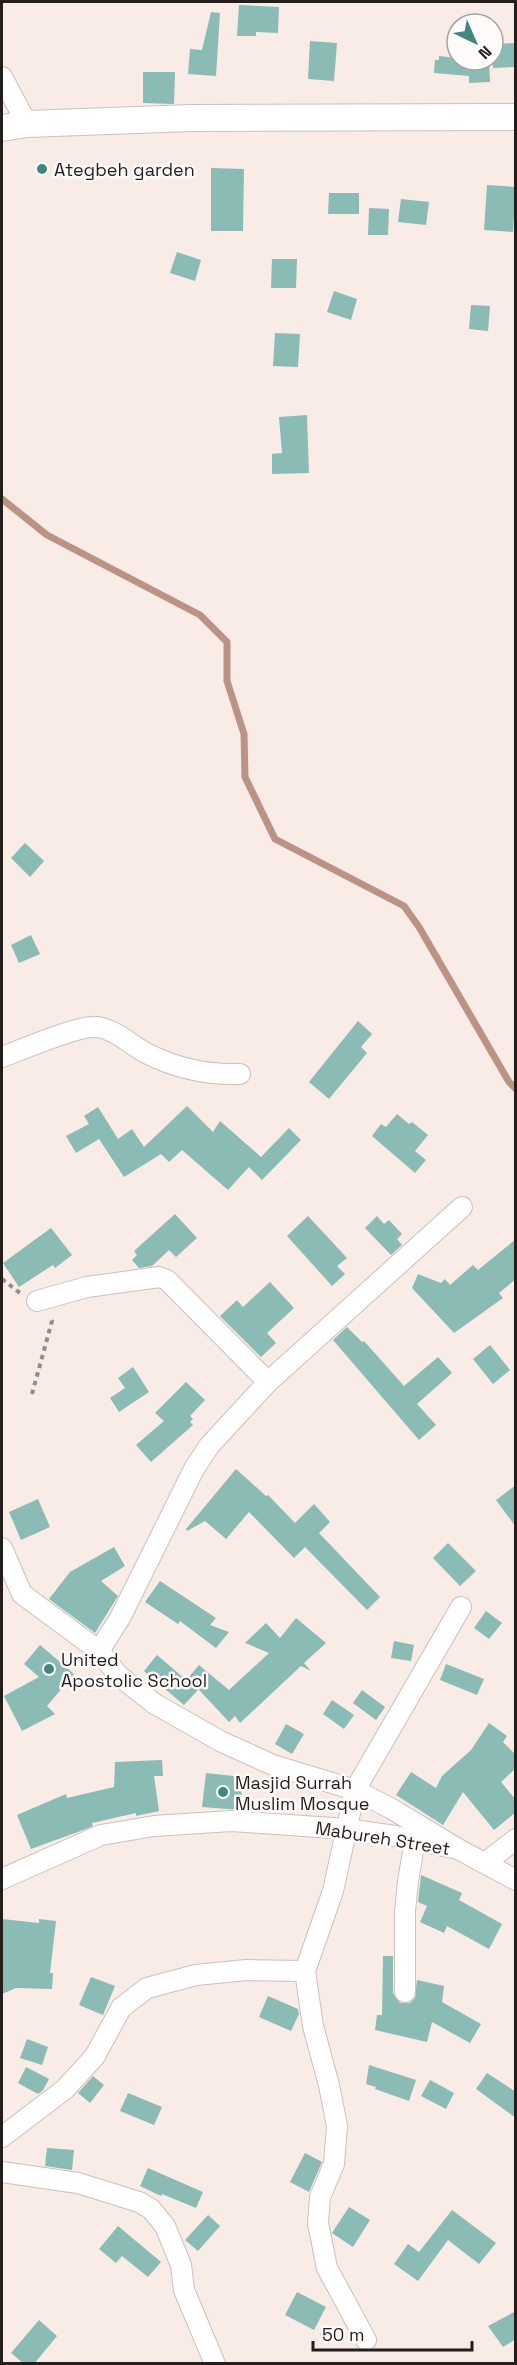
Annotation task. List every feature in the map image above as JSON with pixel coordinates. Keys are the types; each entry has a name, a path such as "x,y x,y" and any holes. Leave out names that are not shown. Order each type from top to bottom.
{"street":[{"path":"2,77 27,124"},
{"path":"2,128 27,124 191,118 516,117"},
{"path":"2,1057 79,1029 96,1026 110,1031 146,1053 166,1062 217,1074 240,1074"},
{"path":"99,1651 120,1618 194,1469 209,1446 267,1382 462,1207"},
{"path":"37,1301 87,1287 159,1277 167,1280 267,1382"},
{"path":"2,1548 22,1594 99,1651 119,1676 155,1704 222,1742 273,1765 355,1790 392,1809 458,1849"},
{"path":"2,1592 22,1594"},
{"path":"366,2340 327,2268 318,2223 320,2197 334,2164 337,2126 313,2026 304,1971 333,1891 355,1790 461,1607"},
{"name":"Mabureh Street","path":"2,1879 101,1835 126,1830 232,1821 346,1829 415,1840 458,1849 516,1880"},
{"path":"485,1863 516,1839"},
{"path":"405,1992 405,1911 415,1840"},
{"path":"2,2136 65,2089 95,2055 122,2008 147,1988 196,1975 246,1970 304,1971"},
{"path":"2,2172 78,2183 139,2202 151,2209 165,2226 181,2265 184,2290 215,2364"}],"path":[{"path":"32,1394 52,1321 37,1301"}],"building":[{"path":"239,5 279,7 278,33 256,32 256,36 237,36"},
{"path":"211,12 220,13 216,76 188,74 190,49 202,50"},
{"path":"310,41 337,43 334,81 308,79"},
{"path":"505,43 516,43 516,67 505,67"},
{"path":"439,56 445,57 445,72 490,72 490,82 469,83 469,76 434,73 435,60 439,60"},
{"path":"143,72 175,72 174,104 143,103"},
{"path":"211,168 244,169 243,231 211,231"},
{"path":"487,185 516,187 513,232 484,230"},
{"path":"329,193 359,193 359,214 328,214"},
{"path":"401,199 429,202 426,225 398,222"},
{"path":"369,208 389,209 388,235 368,235"},
{"path":"177,252 201,260 195,281 170,273"},
{"path":"272,259 297,259 296,288 271,288"},
{"path":"334,291 357,299 351,320 327,312"},
{"path":"471,305 490,306 488,331 469,329"},
{"path":"275,333 300,334 298,367 273,366"},
{"path":"307,415 309,473 272,474 272,454 282,453 279,417"},
{"path":"25,843 44,861 30,877 11,858"},
{"path":"31,935 40,954 19,963 11,945"},
{"path":"358,1021 372,1034 361,1047 367,1053 329,1099 309,1082"},
{"path":"187,1106 213,1132 220,1121 261,1157 289,1128 301,1140 262,1180 249,1167 228,1190 182,1150 169,1162 161,1154 124,1177 99,1139 76,1153 66,1136 89,1124 84,1116 98,1107 118,1139 132,1129 144,1147"},
{"path":"397,1114 428,1135 415,1151 426,1160 415,1173 372,1136 381,1124 386,1127"},
{"path":"175,1214 197,1238 176,1257 169,1250 152,1266 139,1268 132,1260 137,1255 134,1251"},
{"path":"308,1216 347,1258 337,1266 345,1274 332,1286 287,1236"},
{"path":"377,1216 384,1224 389,1220 402,1234 397,1239 402,1245 391,1255 365,1228"},
{"path":"51,1228 72,1255 55,1268 53,1265 19,1287 3,1263"},
{"path":"516,1239 516,1279 499,1293 503,1298 454,1333 412,1288 418,1274 441,1283 445,1279 450,1285 473,1265 478,1270"},
{"path":"270,1282 294,1308 267,1333 276,1343 261,1357 220,1316 237,1300 243,1307"},
{"path":"347,1327 362,1342 364,1341 404,1386 438,1357 452,1373 417,1404 436,1425 419,1440 333,1340"},
{"path":"490,1345 510,1370 493,1384 473,1359"},
{"path":"133,1367 149,1392 119,1412 110,1398 125,1388 118,1378"},
{"path":"186,1382 205,1400 190,1416 193,1419 190,1422 193,1425 151,1462 136,1445 164,1421 155,1413"},
{"path":"236,1469 266,1496 268,1495 295,1523 314,1504 330,1522 319,1533 380,1597 367,1610 305,1547 294,1558 249,1512 226,1539 205,1521 187,1531 186,1529"},
{"path":"516,1485 516,1527 496,1500"},
{"path":"38,1499 50,1527 21,1540 9,1512"},
{"path":"448,1543 476,1571 460,1586 433,1558"},
{"path":"114,1547 125,1566 101,1581 118,1596 95,1633 49,1599 70,1572"},
{"path":"160,1581 216,1618 210,1625 229,1632 216,1648 180,1621 178,1624 145,1602"},
{"path":"486,1611 502,1623 489,1639 474,1628"},
{"path":"296,1618 326,1643 304,1663 311,1671 301,1666 240,1723 235,1716 229,1722 188,1678 199,1665 229,1690 269,1653 245,1643 266,1623 280,1638"},
{"path":"394,1641 414,1645 411,1661 391,1658"},
{"path":"40,1645 74,1674 47,1706 55,1714 22,1731 4,1696 39,1677 24,1664"},
{"path":"157,1655 198,1690 184,1705 144,1671"},
{"path":"446,1664 484,1679 477,1695 440,1680"},
{"path":"362,1690 385,1707 376,1720 353,1703"},
{"path":"332,1700 354,1715 344,1729 323,1714"},
{"path":"489,1723 507,1736 503,1742 516,1755 516,1768 501,1782 516,1800 516,1812 494,1830 463,1792 443,1825 396,1795 411,1772 436,1788 442,1776 471,1750"},
{"path":"286,1724 304,1734 292,1754 275,1744"},
{"path":"162,1760 163,1776 154,1776 159,1811 136,1816 136,1813 92,1823 93,1826 86,1829 31,1849 17,1815 66,1794 67,1798 114,1787 115,1762"},
{"name":"Masjid Surrah Muslim Mosque","path":"206,1773 243,1777 240,1810 202,1807"},
{"path":"421,1875 462,1893 459,1900 502,1924 489,1949 447,1926 444,1933 420,1922 427,1906 418,1902"},
{"path":"2,1919 39,1923 39,1919 56,1921 50,1973 53,1973 52,1989 16,1988 2,1994"},
{"path":"383,1956 393,1956 393,1993 400,2003 410,2003 415,1998 417,1980 444,1986 442,2002 481,2024 470,2043 432,2022 427,2042 375,2030 377,2015 382,2015"},
{"path":"91,1977 115,1986 103,2015 79,2005"},
{"path":"268,1996 298,2009 299,2014 291,2031 259,2017"},
{"path":"27,2039 48,2047 42,2065 20,2058"},
{"path":"369,2065 416,2080 409,2101 366,2084"},
{"path":"26,2067 49,2079 38,2094 18,2083"},
{"path":"487,2073 516,2092 516,2118 476,2089"},
{"path":"93,2076 104,2085 90,2103 78,2093"},
{"path":"430,2080 454,2093 446,2109 421,2096"},
{"path":"128,2093 162,2107 154,2125 120,2111"},
{"path":"47,2148 74,2150 72,2170 45,2166"},
{"path":"305,2153 322,2162 309,2192 290,2182"},
{"path":"148,2168 203,2192 196,2208 140,2186"},
{"path":"349,2207 370,2220 353,2247 332,2233"},
{"path":"452,2210 496,2243 479,2264 448,2240 418,2281 394,2264 408,2244 419,2252"},
{"path":"208,2215 220,2226 198,2251 185,2240"},
{"path":"118,2226 161,2262 148,2277 122,2256 116,2263 99,2249"},
{"path":"297,2292 326,2307 314,2330 285,2315"},
{"path":"516,2311 516,2339 503,2347 488,2326"},
{"path":"39,2320 57,2336 34,2364 24,2364 11,2353"}],"waterway":[{"path":"2,499 47,535 200,615 227,642 227,681 244,734 245,777 275,839 404,906 419,927 509,1082 516,1089"}],"place":[{"name":"Ategbeh garden","path":"42,169"},
{"name":"United Apostolic School","path":"49,1669"},
{"name":"Masjid Surrah Muslim Mosque","path":"223,1792"}]}
